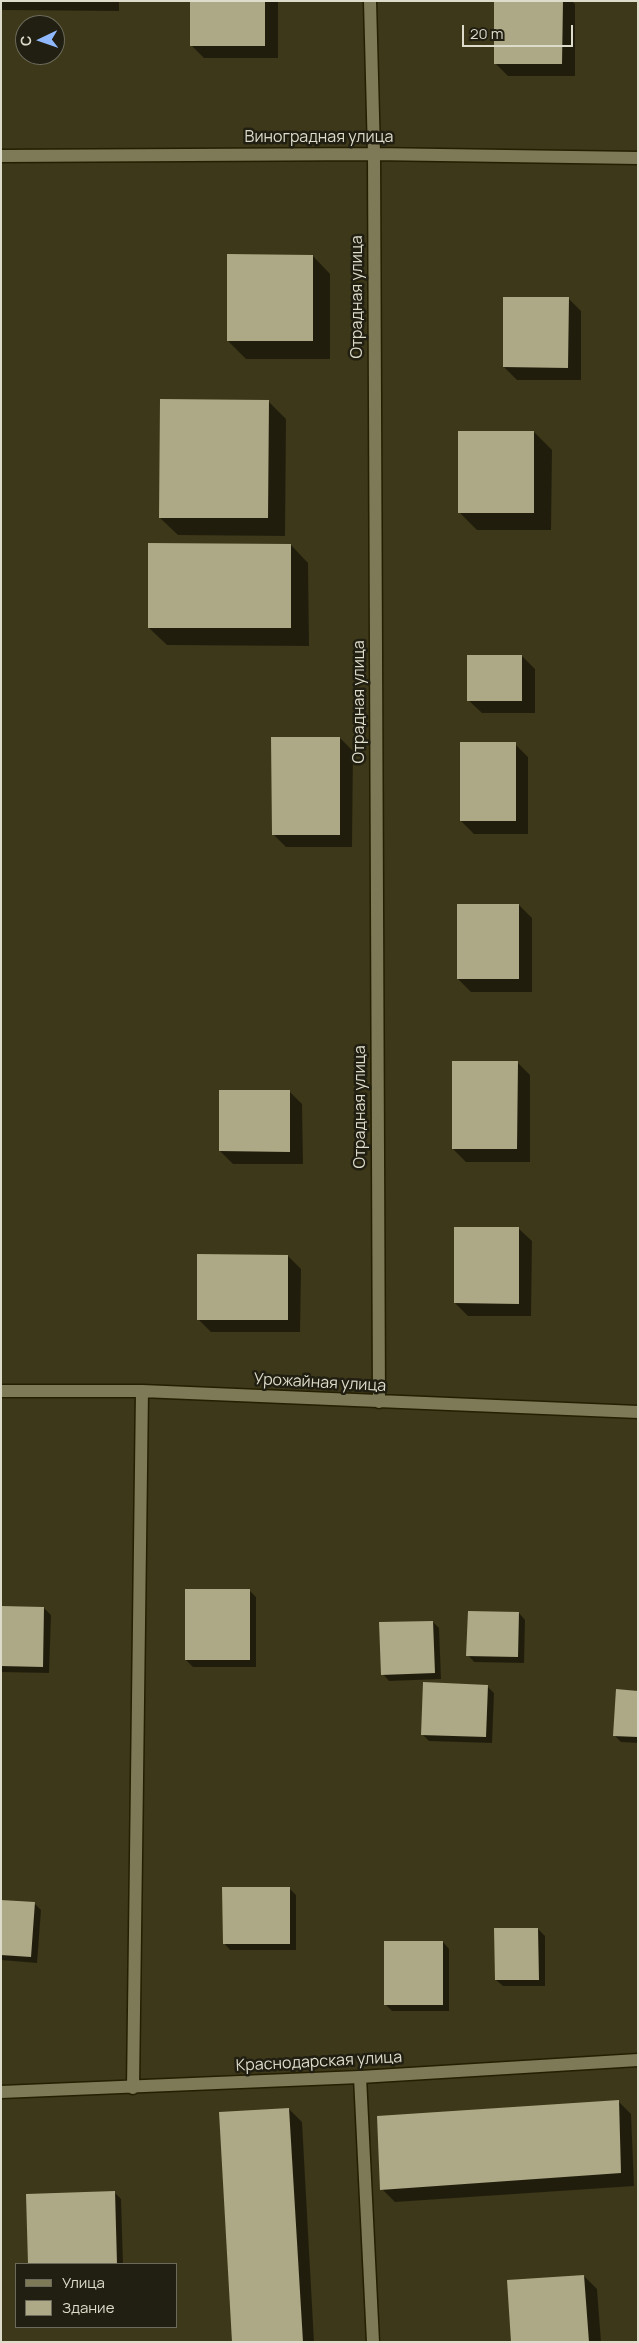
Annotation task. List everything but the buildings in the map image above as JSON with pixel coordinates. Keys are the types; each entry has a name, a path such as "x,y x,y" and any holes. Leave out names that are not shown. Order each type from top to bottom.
{"street":[{"name":"Отрадная улица","path":"370,1 374,154 379,1402"},
{"name":"Виноградная улица","path":"1,156 374,154 638,158"},
{"name":"Урожайная улица","path":"1,1391 142,1391 638,1412"},
{"path":"134,2088 142,1391"},
{"name":"Краснодарская улица","path":"1,2092 134,2088 360,2077 638,2060"},
{"path":"360,2077 373,2342"}]}
